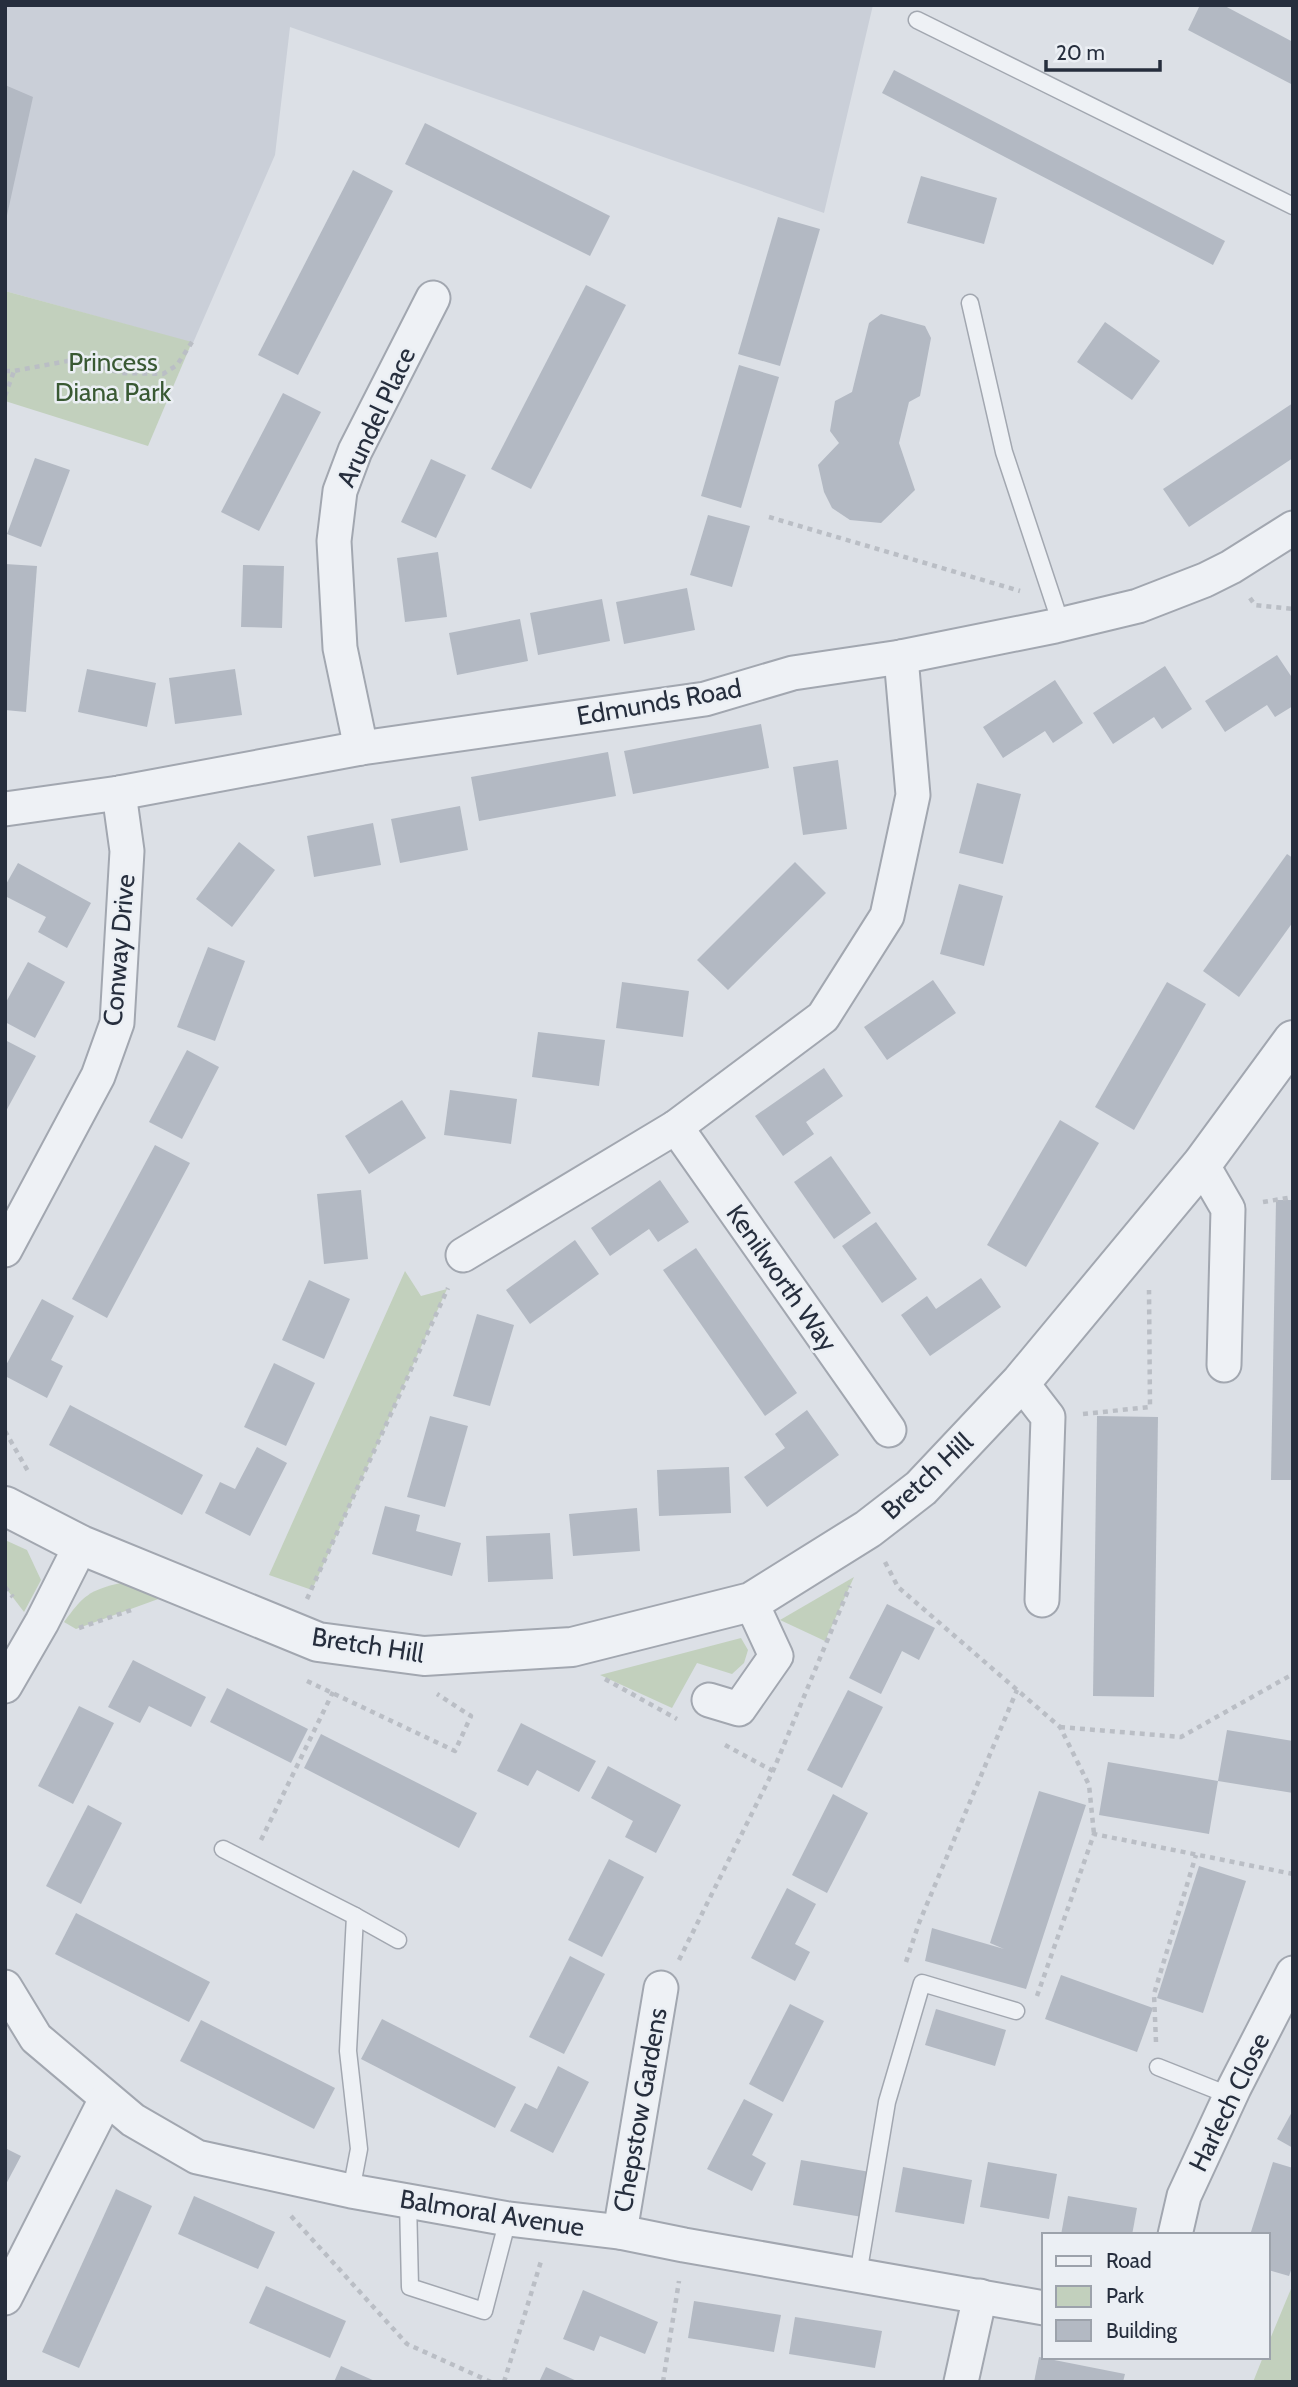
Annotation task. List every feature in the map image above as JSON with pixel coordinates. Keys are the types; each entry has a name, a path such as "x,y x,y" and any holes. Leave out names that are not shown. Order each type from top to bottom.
{"street":[{"name":"Arundel Place","path":"361,748 340,648 334,541 340,491 355,451 433,298"},
{"name":"Edmunds Road","path":"5,809 119,793 361,748 705,699 793,673 901,657 1058,625 1138,606 1205,580 1293,528"},
{"path":"463,1255 676,1126 823,1017 887,916 913,795 901,657"},
{"name":"Conway Drive","path":"5,1250 98,1076 117,1023 127,851 119,793"},
{"name":"Bretch Hill","path":"5,1506 81,1545 318,1642 424,1657 572,1647 751,1602 869,1529 921,1488 1021,1382 1202,1164 1293,1040"},
{"name":"Kenilworth Way","path":"676,1126 889,1430"},
{"path":"1202,1164 1228,1209 1224,1365"},
{"path":"1021,1382 1048,1417 1042,1600"},
{"path":"5,1686 42,1622 81,1545"},
{"path":"709,1700 739,1709 776,1656 751,1602"},
{"name":"Harlech Close","path":"1175,2233 1184,2196 1293,1973"},
{"name":"Balmoral Avenue","path":"5,1987 36,2038 133,2120 197,2157 351,2191 509,2219 620,2232 1042,2308"},
{"name":"Chepstow Gardens","path":"620,2232 661,1988"},
{"path":"5,2298 106,2099"},
{"path":"961,2382 980,2296"}],"lane":[{"path":"917,20 1293,206"},
{"path":"970,303 1004,452 1058,625"},
{"path":"223,1849 398,1940"},
{"path":"351,2191 359,2149 348,2051 355,1916"},
{"path":"858,2275 887,2102 922,1983 1016,2011"},
{"path":"1158,2067 1231,2096"},
{"path":"408,2201 410,2287 484,2311 509,2219"}],"path":[{"path":"5,371 73,360 122,373 163,373 177,365 192,342"},
{"path":"5,396 14,371"},
{"path":"769,517 1045,598 1058,625"},
{"path":"1048,1417 1150,1407 1149,1227"},
{"path":"291,1632 463,1255"},
{"path":"869,1529 898,1587 1060,1727 1089,1785 1094,1834 1035,2001"},
{"path":"661,1988 678,1962 773,1771 852,1582 869,1529"},
{"path":"5,1587 24,1612 65,1632 139,1607"},
{"path":"572,1647 600,1676 681,1721"},
{"path":"1060,1727 1181,1737 1293,1675"},
{"path":"302,1679 455,1751 471,1716 431,1690"},
{"path":"922,1983 901,1978 911,1945 1017,1690"},
{"path":"250,1862 333,1692"},
{"path":"716,1740 773,1771"},
{"path":"1094,1834 1293,1874"},
{"path":"1158,2067 1154,1994 1196,1855"},
{"path":"273,2174 272,2195 407,2344 491,2382"},
{"path":"505,2382 553,2224"},
{"path":"663,2382 684,2245"}],"shaded area":[{"path":"5,5 873,5 824,213 290,27 275,155 193,343 5,291"}],"green space":[{"name":"Princess Diana Park","path":"5,291 192,342 148,446 5,401"},
{"path":"405,1271 421,1296 447,1289 312,1590 269,1575"},
{"path":"5,1540 27,1550 41,1580 24,1612 5,1587"},
{"path":"854,1577 825,1641 780,1620"},
{"path":"121,1583 134,1585 161,1598 76,1629 64,1622 88,1595 101,1588"},
{"path":"741,1638 748,1650 744,1663 732,1674 697,1663 672,1708 600,1675"},
{"path":"1293,2284 1293,2382 1253,2382 1262,2359 1270,2359 1270,2339"}],"building":[{"path":"1200,5 1223,5 1293,42 1293,85 1188,30"},
{"path":"894,70 1225,241 1213,265 882,93"},
{"path":"5,85 33,97 6,220 5,220"},
{"path":"425,123 610,216 590,256 405,164"},
{"path":"353,170 393,191 298,375 258,355"},
{"path":"921,176 997,198 984,244 907,223"},
{"path":"778,217 820,229 780,366 738,354"},
{"path":"586,285 626,305 531,489 491,469"},
{"path":"881,314 925,326 931,338 920,396 909,402 899,443 915,490 881,523 850,520 832,508 824,492 818,465 839,443 830,431 835,401 852,392 869,323"},
{"path":"1105,322 1160,361 1132,400 1077,362"},
{"path":"739,365 779,377 741,508 701,496"},
{"path":"283,393 321,412 259,531 221,512"},
{"path":"1293,403 1293,458 1189,527 1163,489"},
{"path":"35,458 70,470 41,547 7,534"},
{"path":"431,459 466,475 436,538 401,522"},
{"path":"708,515 750,526 732,587 690,575"},
{"path":"438,552 447,617 405,622 397,558"},
{"path":"5,564 37,566 26,712 5,710"},
{"path":"243,565 284,566 282,628 241,627"},
{"path":"687,588 695,630 624,644 616,602"},
{"path":"602,599 610,641 538,655 530,613"},
{"path":"520,619 528,661 457,675 449,633"},
{"path":"1277,655 1293,679 1293,706 1275,717 1267,705 1225,732 1205,701"},
{"path":"1165,666 1192,709 1162,729 1154,717 1113,744 1093,713"},
{"path":"87,669 156,683 147,727 78,712"},
{"path":"235,669 242,715 175,724 169,678"},
{"path":"1055,680 1083,723 1053,743 1045,731 1003,758 983,727"},
{"path":"761,724 769,768 633,794 624,751"},
{"path":"608,752 616,796 479,821 471,777"},
{"path":"838,760 847,829 803,835 793,767"},
{"path":"977,783 1021,794 1003,864 959,853"},
{"path":"460,806 468,850 400,863 391,819"},
{"path":"373,823 381,865 314,877 307,836"},
{"path":"239,842 275,870 232,927 196,899"},
{"path":"1287,854 1293,858 1293,922 1239,997 1203,971"},
{"path":"795,862 826,893 728,990 697,960"},
{"path":"18,863 91,903 67,948 38,932 46,917 5,896 5,886"},
{"path":"959,884 1003,896 984,966 940,954"},
{"path":"208,947 245,961 215,1041 177,1027"},
{"path":"28,962 65,982 35,1038 5,1022 5,1004"},
{"path":"933,980 956,1013 887,1060 864,1027"},
{"path":"622,982 689,991 683,1037 616,1028"},
{"path":"1167,982 1206,1004 1134,1130 1095,1107"},
{"path":"538,1032 605,1040 599,1086 532,1077"},
{"path":"5,1040 36,1056 5,1113"},
{"path":"187,1050 219,1067 182,1139 149,1122"},
{"path":"824,1068 843,1096 806,1122 814,1134 783,1156 755,1116"},
{"path":"450,1090 517,1099 511,1144 444,1135"},
{"path":"402,1100 426,1138 369,1174 345,1136"},
{"path":"1060,1120 1099,1143 1026,1267 987,1245"},
{"path":"155,1145 190,1163 107,1318 72,1299"},
{"path":"831,1156 871,1213 834,1239 794,1182"},
{"path":"660,1180 689,1222 658,1242 649,1229 610,1256 591,1228"},
{"path":"361,1190 368,1259 324,1264 317,1194"},
{"path":"1276,1200 1293,1200 1293,1480 1271,1480"},
{"path":"876,1222 917,1279 882,1303 842,1246"},
{"path":"575,1240 599,1274 530,1324 506,1290"},
{"path":"696,1248 797,1393 765,1416 663,1270"},
{"path":"981,1278 1001,1307 930,1356 901,1315 927,1296 936,1309"},
{"path":"309,1280 350,1299 324,1359 282,1340"},
{"path":"42,1299 74,1316 51,1360 63,1366 47,1398 5,1376 5,1367"},
{"path":"477,1314 514,1325 490,1406 453,1396"},
{"path":"274,1363 315,1383 286,1446 244,1427"},
{"path":"70,1405 203,1475 182,1515 49,1445"},
{"path":"807,1410 839,1455 767,1507 744,1477 785,1448 775,1434"},
{"path":"430,1416 468,1426 445,1507 407,1497"},
{"path":"1097,1416 1158,1417 1154,1697 1093,1696"},
{"path":"257,1447 287,1463 250,1536 205,1513 220,1482 235,1489"},
{"path":"729,1467 731,1513 659,1516 657,1470"},
{"path":"385,1506 420,1515 416,1531 461,1543 452,1576 372,1554"},
{"path":"637,1508 640,1551 573,1556 569,1514"},
{"path":"550,1533 553,1579 488,1582 486,1536"},
{"path":"887,1604 935,1628 919,1660 902,1651 881,1694 849,1678"},
{"path":"133,1660 206,1697 191,1727 149,1706 140,1723 108,1707"},
{"path":"227,1688 308,1729 291,1763 210,1722"},
{"path":"848,1690 883,1707 842,1788 807,1770"},
{"path":"79,1706 114,1723 73,1804 38,1786"},
{"path":"521,1723 596,1761 579,1792 537,1770 528,1786 497,1771"},
{"path":"1227,1730 1293,1741 1293,1793 1218,1781"},
{"path":"321,1734 477,1813 459,1848 304,1768"},
{"path":"1108,1762 1218,1781 1209,1834 1099,1815"},
{"path":"608,1766 681,1805 656,1853 625,1837 633,1821 591,1798"},
{"path":"1039,1791 1086,1805 1026,1989 925,1961 932,1928 1004,1949 990,1943"},
{"path":"833,1794 868,1813 827,1893 792,1875"},
{"path":"88,1805 122,1823 81,1904 46,1886"},
{"path":"609,1859 644,1877 602,1957 568,1940"},
{"path":"1199,1866 1246,1881 1203,2013 1157,1998"},
{"path":"787,1888 816,1904 795,1944 810,1952 795,1981 751,1958"},
{"path":"76,1913 210,1982 189,2022 55,1954"},
{"path":"570,1956 605,1974 564,2054 529,2037"},
{"path":"1061,1975 1153,2008 1137,2052 1045,2019"},
{"path":"790,2004 824,2021 783,2102 749,2084"},
{"path":"936,2009 1006,2030 995,2066 925,2045"},
{"path":"382,2019 516,2087 495,2128 361,2059"},
{"path":"201,2020 335,2088 314,2129 180,2061"},
{"path":"558,2066 589,2082 553,2153 510,2131 525,2103 537,2109"},
{"path":"744,2099 773,2114 752,2155 766,2163 752,2191 707,2169"},
{"path":"1293,2110 1293,2148 1277,2139"},
{"path":"5,2148 21,2156 5,2186"},
{"path":"801,2160 870,2172 862,2217 793,2205"},
{"path":"988,2162 1057,2174 1049,2219 980,2207"},
{"path":"1273,2162 1293,2168 1293,2265 1289,2276 1270,2271 1270,2233 1251,2233"},
{"path":"903,2167 972,2180 964,2224 895,2212"},
{"path":"116,2189 152,2206 79,2368 42,2352"},
{"path":"194,2196 275,2232 258,2269 178,2234"},
{"path":"1068,2196 1137,2208 1132,2233 1061,2233"},
{"path":"266,2286 346,2321 330,2358 249,2323"},
{"path":"583,2290 658,2322 645,2354 600,2336 594,2351 563,2339"},
{"path":"694,2301 781,2315 774,2352 688,2338"},
{"path":"795,2317 882,2331 875,2368 789,2354"},
{"path":"1039,2357 1125,2374 1123,2382 1034,2382"},
{"path":"341,2366 377,2382 334,2382"},
{"path":"546,2367 579,2382 539,2382"}]}
